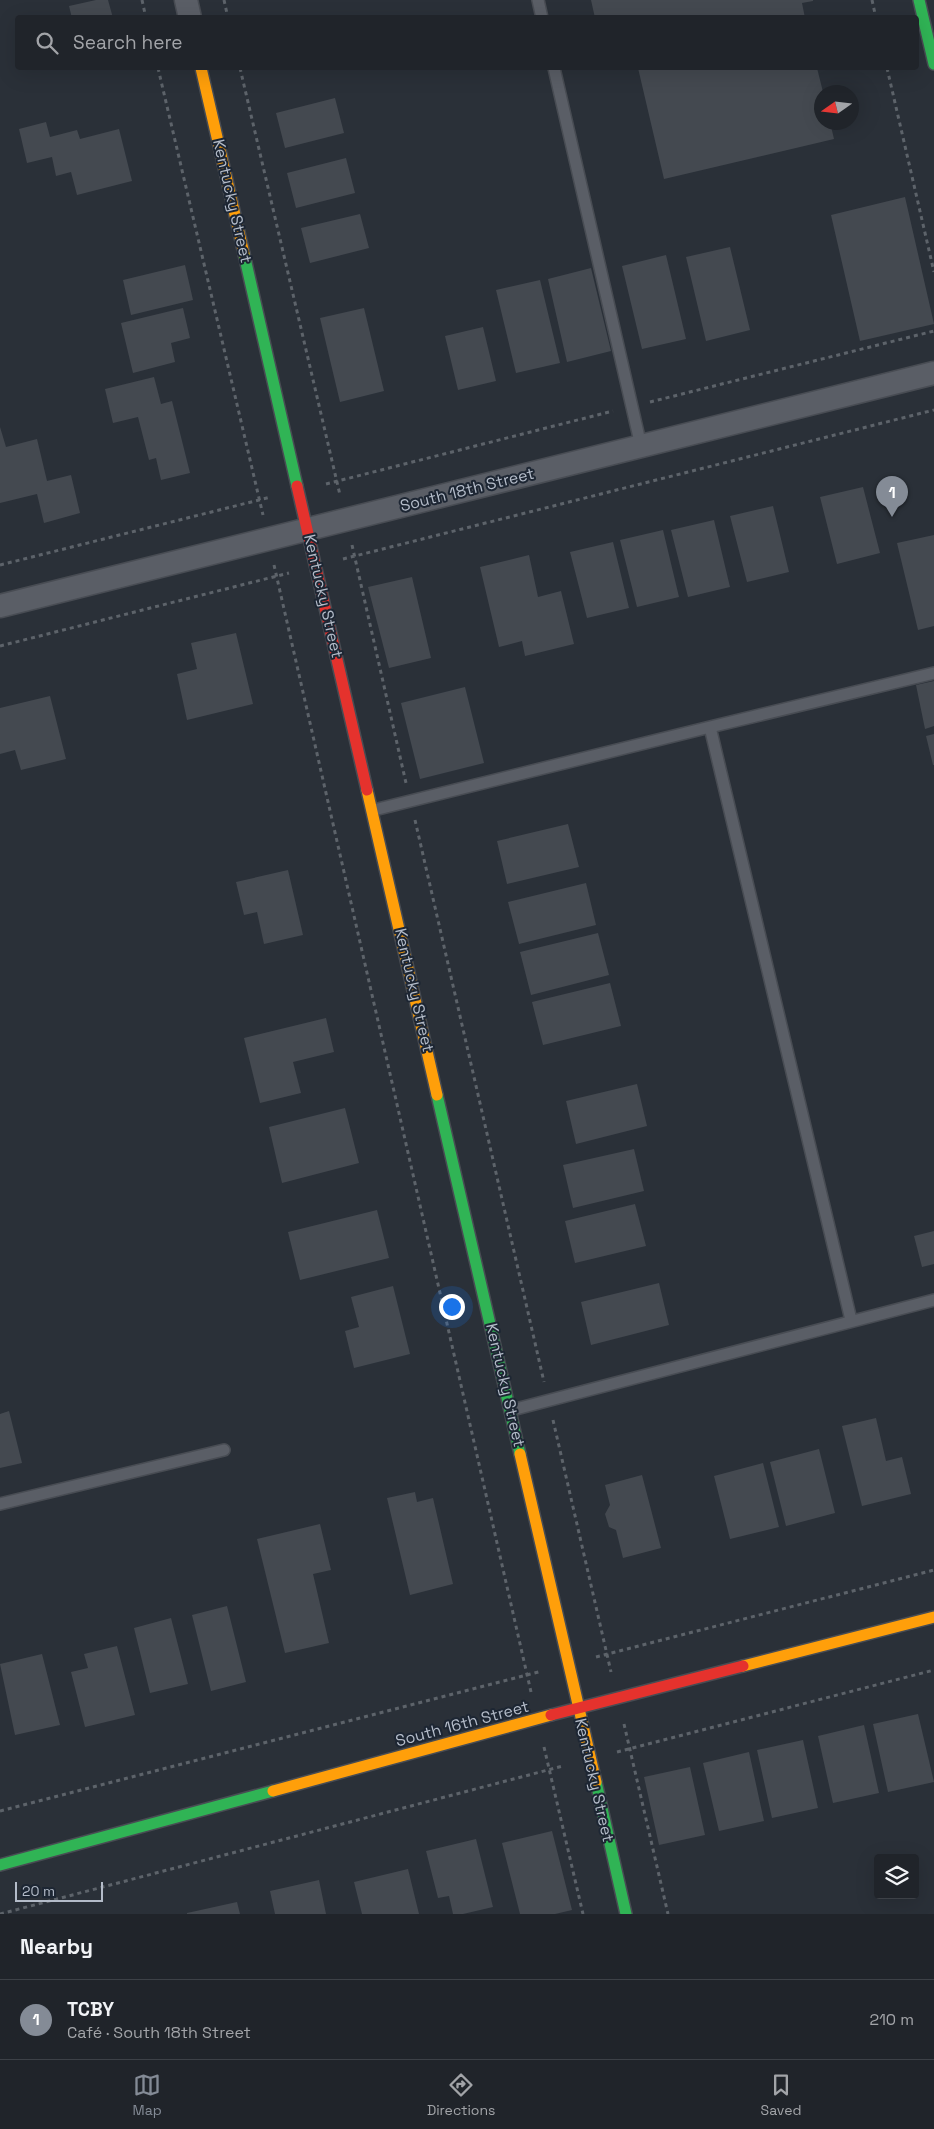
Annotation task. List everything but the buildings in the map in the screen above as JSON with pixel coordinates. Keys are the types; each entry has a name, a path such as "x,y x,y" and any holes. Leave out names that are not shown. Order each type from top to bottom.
{"street":[{"path":"186,0 189,15"},
{"path":"919,0 934,64"},
{"name":"Kentucky Street","path":"201,70 318,565 626,1914"},
{"name":"South 18th Street","path":"0,606 934,373"},
{"name":"South 16th Street","path":"0,1865 579,1708 934,1617"}],"lane":[{"path":"538,0 541,15"},
{"path":"554,70 641,446"},
{"path":"374,810 934,673"},
{"path":"710,727 852,1320"},
{"path":"512,1410 934,1300"},
{"path":"0,1504 224,1450"}],"path":[{"path":"142,0 145,15"},
{"path":"224,0 227,15"},
{"path":"872,0 875,15"},
{"path":"158,70 268,539 537,1720 583,1914"},
{"path":"240,70 668,1914"},
{"path":"887,70 934,272"},
{"path":"0,565 934,331"},
{"path":"0,646 934,410"},
{"path":"0,1810 934,1570"},
{"path":"0,1914 934,1670"}],"traffic: fast":[{"path":"919,0 934,64"},
{"path":"244,254 297,486"},
{"path":"437,1095 520,1454"},
{"path":"596,1782 626,1914"},
{"path":"0,1865 273,1791"}],"traffic: slow":[{"path":"201,70 244,254"},
{"path":"367,790 437,1095"},
{"path":"520,1454 596,1782"},
{"path":"743,1666 934,1617"},
{"path":"273,1791 551,1715"}],"traffic: jam":[{"path":"297,486 367,790"},
{"path":"551,1715 743,1666"}],"place":[{"name":"TCBY","path":"892,517"}]}
